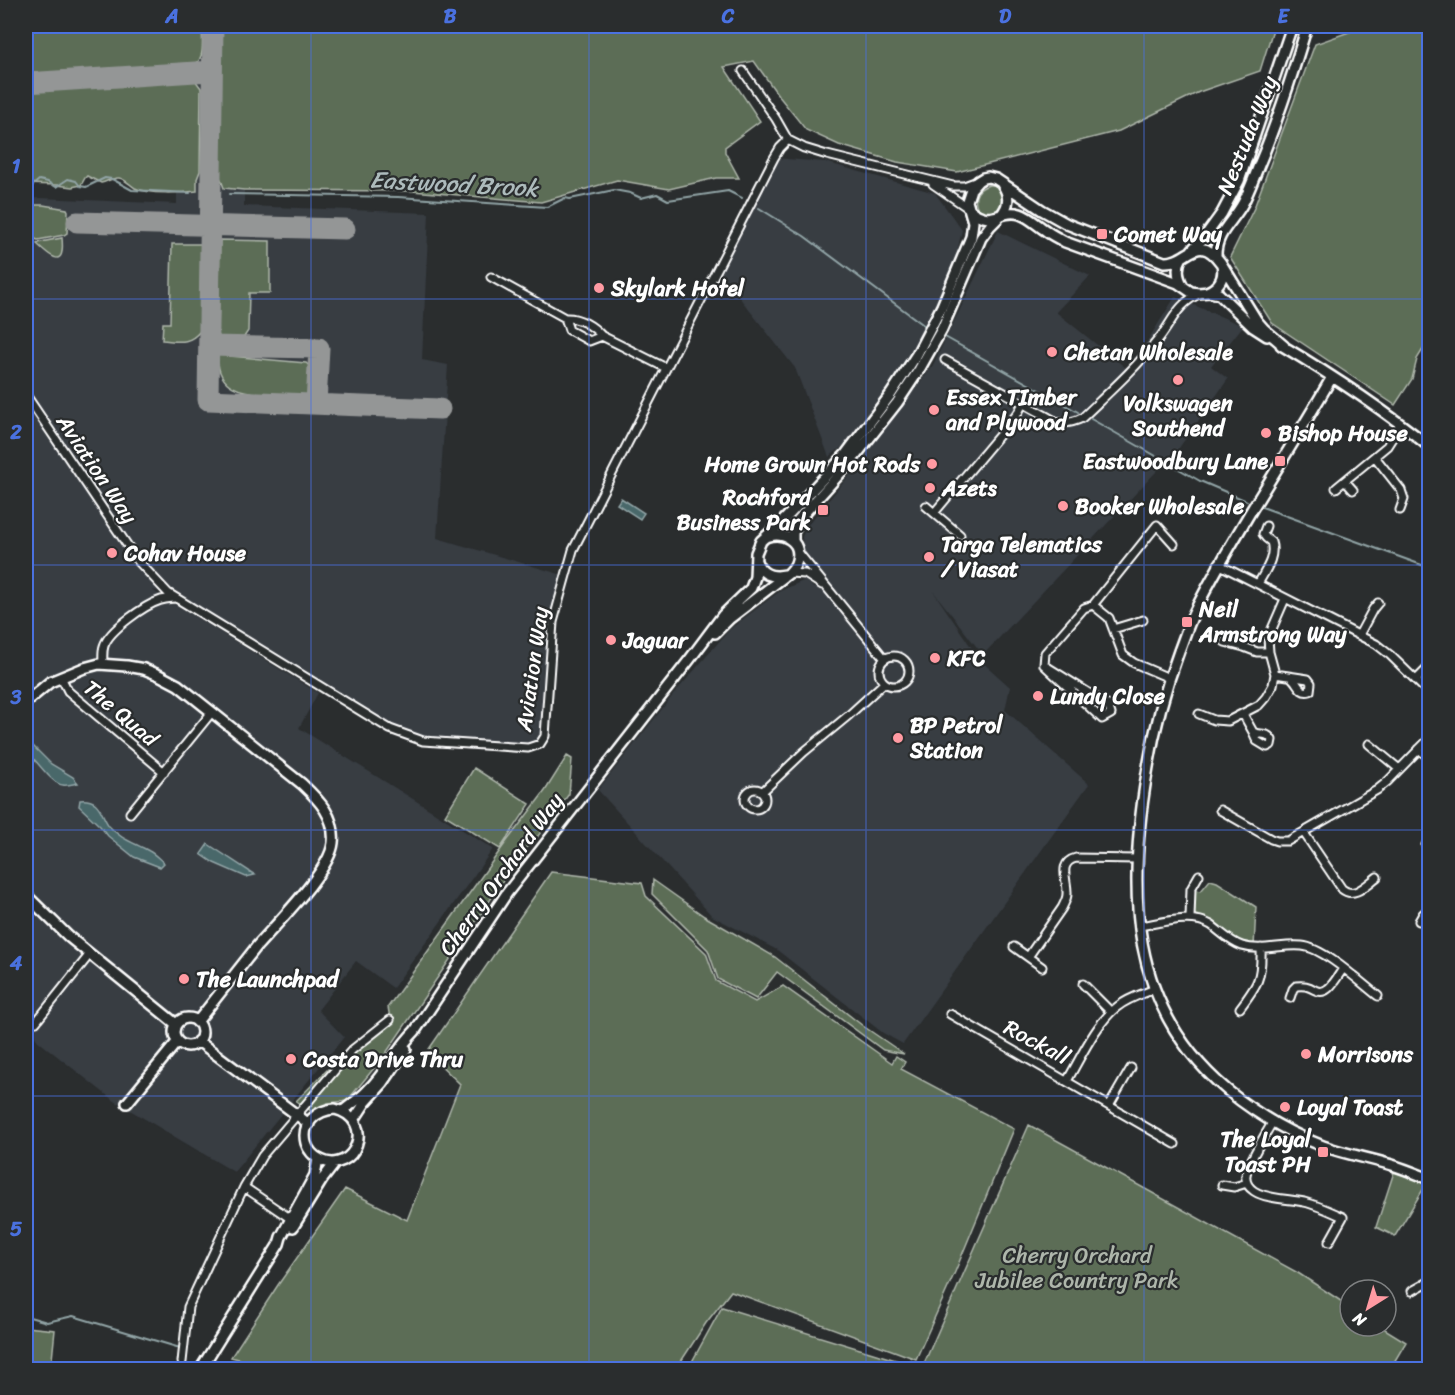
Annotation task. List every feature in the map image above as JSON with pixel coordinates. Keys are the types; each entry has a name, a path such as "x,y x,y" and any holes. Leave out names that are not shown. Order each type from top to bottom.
{"main road":[{"name":"Nestuda Way","path":"1192,250 1222,213 1239,181 1292,26"},
{"name":"Nestuda Way","path":"1218,259 1216,247 1219,237 1242,205 1260,165 1292,77 1307,26"},
{"path":"1284,346 1257,321 1218,259 1204,249 1192,250 1173,262 1164,262 1067,224 1042,210 999,180 988,177 978,181 969,194 970,210 982,217 992,219 1012,213 1023,215 1065,242 1183,286 1191,292 1219,294 1253,327 1284,346 1317,366 1430,447"},
{"path":"793,542 793,533 799,519 862,449 919,370 951,312 981,238 1007,207 1008,195 999,180"},
{"name":"Cherry Orchard Way","path":"343,1112 368,1091 415,1031 507,893 723,615 751,588 755,576 757,546 846,454 891,394 934,323 967,249 973,227 970,210"},
{"path":"1182,257 1178,273 1183,286"},
{"path":"1204,293 1214,288 1220,281 1223,272 1218,259"},
{"path":"1332,377 1218,564 1192,615 1169,678 1157,719 1142,801 1136,900 1139,926 1155,989 1178,1036 1196,1059 1228,1090 1273,1121 1300,1136 1430,1179"},
{"path":"765,537 778,534 789,538 798,552"},
{"name":"Cherry Orchard Way","path":"690,659 729,619 787,574 796,564 798,552"},
{"path":"756,559 759,567 768,575 776,577 787,574"},
{"path":"26,702 50,681 84,668 103,665 144,669 178,685 302,784 327,811 331,821 333,844 318,875 197,1022"},
{"path":"26,897 69,937 176,1024"},
{"path":"183,1019 197,1022 201,1029 198,1041 190,1046 177,1042 174,1033 176,1024 183,1019"},
{"path":"354,1120 364,1103 383,1083 399,1060 415,1031"},
{"path":"198,1041 309,1124"},
{"path":"127,1103 177,1042"},
{"path":"334,1109 343,1112 354,1120 359,1132 359,1141 350,1156 343,1161 335,1163 318,1159 307,1145 305,1136 309,1124 317,1113 334,1109"},
{"path":"200,1370 279,1244 315,1175 318,1159"},
{"path":"279,1244 285,1240 335,1163"}],"street":[{"path":"743,71 788,140 815,152 927,181 961,187 978,181"},
{"name":"Aviation Way","path":"26,395 138,561 175,598 390,729 423,741 528,748 540,744 545,736 553,622 573,550 774,158 788,140"},
{"path":"927,181 970,210"},
{"path":"491,277 565,318 574,317 596,329 602,336 666,368"},
{"path":"1181,306 1183,286"},
{"path":"945,360 1057,422 1074,422 1082,418 1127,375 1157,341 1181,306 1204,293"},
{"path":"565,318 569,330 588,341 602,336"},
{"path":"934,513 1018,413 1023,402"},
{"path":"1336,488 1387,446 1401,424"},
{"path":"1375,457 1401,490 1404,499 1400,510"},
{"path":"1345,481 1353,490"},
{"path":"926,506 960,536"},
{"path":"1044,665 1046,653 1084,608 1093,605 1157,525 1174,544"},
{"path":"1258,584 1273,552 1271,542 1263,534 1266,526"},
{"path":"798,552 885,659"},
{"path":"1218,564 1383,649 1430,694"},
{"path":"787,574 805,574 827,588"},
{"path":"103,665 102,650 114,631 143,609 160,600 175,598"},
{"path":"1199,714 1214,720 1228,721 1258,705 1266,697 1273,685 1275,674 1267,645 1269,633 1286,599"},
{"path":"1359,635 1378,603"},
{"path":"1093,605 1109,618 1121,651 1128,659 1169,678"},
{"path":"1113,629 1143,620"},
{"path":"1225,642 1257,652 1269,652"},
{"path":"899,657 907,663 910,671 907,680 900,686 891,687 881,679 879,666 885,659 899,657"},
{"path":"1044,665 1108,705 1111,714 1102,719 1044,665"},
{"path":"1416,680 1430,666"},
{"path":"1275,674 1291,677"},
{"name":"The Quad","path":"61,677 68,692 164,772"},
{"path":"762,792 804,752 884,683"},
{"name":"The Quad","path":"130,813 212,712"},
{"path":"1243,714 1253,732"},
{"path":"1220,810 1277,841 1288,841 1377,790 1430,738"},
{"path":"1369,744 1399,770"},
{"path":"1419,749 1430,759"},
{"path":"1304,832 1345,892 1351,894 1356,892 1377,877"},
{"path":"1028,957 1066,901 1065,870 1069,861 1083,858 1137,859"},
{"path":"1190,918 1191,889 1199,875"},
{"path":"1419,921 1430,908"},
{"path":"1139,926 1190,918 1205,922 1241,945 1261,948 1303,946 1320,953 1378,996"},
{"path":"1014,947 1042,967"},
{"path":"1240,1008 1258,981 1261,972 1261,948"},
{"path":"36,1022 90,954"},
{"path":"1290,998 1296,986 1307,986 1318,992 1327,990 1343,969"},
{"path":"1083,984 1111,1012"},
{"name":"Rockall","path":"950,1014 1067,1082 1098,1029 1111,1012 1125,1002 1155,989"},
{"path":"182,1362 188,1307 244,1187 261,1156 352,1050 390,1020"},
{"path":"1109,1106 1131,1068"},
{"path":"1067,1082 1175,1144"},
{"path":"1273,1121 1250,1164 1246,1177 1247,1183 1253,1191 1305,1202 1342,1217 1329,1242"},
{"path":"1222,1185 1234,1187 1247,1183"},
{"path":"244,1187 291,1218"},
{"path":"1412,1291 1430,1281"}],"shaded area":[{"path":"26,26 1274,26 1260,71 1199,92 1119,131 957,172 897,162 839,145 806,130 754,61 723,67 541,202 412,191 244,190 244,206 429,213 422,360 448,365 437,538 566,576 553,622 545,736 528,748 423,741 390,729 168,593 152,590 318,693 299,728 493,849 393,988 356,961 318,1010 344,1037 234,1172 113,1100 38,1041 26,1024 26,395 37,412 42,411 26,385 26,199 177,204 177,184 121,172 26,177"},
{"path":"774,158 825,162 935,193 962,230 952,274 921,338 888,392 851,440 829,457 795,368 735,292 712,277"},
{"path":"998,231 1090,276 1056,312 1126,368 1136,359 1175,297 1243,326 1211,366 1228,379 1174,455 983,655 933,591 980,660 1010,687 1005,710 1089,784 903,1044 883,1033 777,950 712,916 598,790 673,695 730,629 780,591 805,580 814,588 827,588 828,581 804,551 802,537 807,526 848,477 932,367"}],"green space":[{"path":"26,26 202,26 203,45 198,62 187,69 26,80"},
{"path":"221,26 1274,26 1260,71 1199,92 1119,131 957,172 897,162 839,145 806,130 754,61 724,67 760,121 725,147 725,152 739,178 716,178 669,189 617,180 541,202 412,191 224,188 218,171"},
{"path":"1366,26 1426,26 1429,35 1429,349 1425,346 1417,359 1412,379 1395,405 1272,323 1230,257 1254,208 1315,44"},
{"path":"189,77 195,80 201,88 200,171 197,191 148,192 135,188 119,178 101,183 87,176 81,185 72,187 26,184 26,87"},
{"path":"989,185 994,185 1002,191 1005,205 994,215 980,212 976,204 978,192"},
{"path":"26,205 67,209 67,233 35,239 26,226"},
{"path":"62,238 61,254 56,258 37,244 41,242"},
{"path":"220,240 270,241 270,293 249,293 248,331 239,342 224,340 218,334"},
{"path":"172,244 201,244 200,331 192,338 183,341 162,340 163,323 170,323"},
{"path":"218,355 306,363 313,369 313,391 307,395 259,393 233,387 221,375"},
{"path":"567,756 572,759 569,794 535,840 522,851 384,1056 347,1101 328,1103 313,1112 296,1101 346,1051 356,1051 391,1024 388,1007 545,791"},
{"path":"474,768 530,804 500,849 445,815"},
{"path":"551,872 642,883 646,896 706,953 716,981 755,1002 783,986 892,1063 896,1056 905,1062 901,1069 1014,1129 916,1359 731,1291 706,1323 676,1369 366,1370 359,1366 324,1370 276,1369 231,1357 345,1189 407,1220 460,1084 427,1052"},
{"path":"653,880 704,916 775,957 863,1026 904,1054 883,1050 777,972 756,999 718,979 708,950 652,894"},
{"path":"1210,880 1217,882 1256,907 1254,947 1247,947 1212,926 1190,918 1191,889 1201,891"},
{"name":"Cherry Orchard Jubilee Country Park","path":"1029,1125 1298,1273 1338,1299 1338,1338 1398,1337 1406,1342 1390,1369 688,1369 722,1307 922,1368"},
{"path":"1394,1172 1427,1183 1395,1236 1376,1227"},
{"path":"26,1327 55,1330 51,1369 26,1369"}],"water":[{"path":"621,498 644,513 640,519 617,504"},
{"path":"26,739 51,764 73,777 78,783 65,785 54,781 26,752"},
{"path":"80,800 96,804 113,830 123,838 151,852 164,863 160,867 134,857 108,836 79,806"},
{"path":"208,844 255,875 246,877 214,863 201,854"}],"waterway":[{"name":"Eastwood Brook","path":"26,186 32,186 39,180 56,187 68,179 86,187 105,178 112,179 132,190 190,193"},
{"name":"Eastwood Brook","path":"229,194 398,197 547,207 565,198 614,190 641,198 657,194 668,200 728,191 742,198"},
{"name":"Eastwood Brook","path":"759,208 804,236 925,326"},
{"name":"Eastwood Brook","path":"945,337 1078,412"},
{"name":"Eastwood Brook","path":"1091,419 1200,481 1247,501"},
{"name":"Eastwood Brook","path":"1262,507 1430,568"},
{"path":"26,1316 47,1322 73,1316 180,1348"},
{"path":"216,1367 221,1370"}],"taxiway":[{"path":"213,26 208,400 440,409"},
{"path":"26,83 211,71"},
{"path":"77,222 345,229"},
{"path":"209,346 319,348 316,404"}],"place":[{"name":"Comet Way","path":"1102,234"},
{"name":"Skylark Hotel","path":"599,288"},
{"name":"Chetan Wholesale","path":"1052,352"},
{"name":"Volkswagen Southend","path":"1178,380"},
{"name":"Essex TImber and Plywood","path":"934,410"},
{"name":"Bishop House","path":"1266,433"},
{"name":"Eastwoodbury Lane","path":"1280,461"},
{"name":"Home Grown Hot Rods","path":"932,464"},
{"name":"Azets","path":"930,488"},
{"name":"Booker Wholesale","path":"1063,506"},
{"name":"Rochford Business Park","path":"823,510"},
{"name":"Cohav House","path":"112,553"},
{"name":"Targa Telematics / Viasat","path":"929,557"},
{"name":"Neil Armstrong Way","path":"1187,622"},
{"name":"Jaguar","path":"611,640"},
{"name":"KFC","path":"935,658"},
{"name":"Lundy Close","path":"1038,696"},
{"name":"BP Petrol Station","path":"898,738"},
{"name":"The Launchpad","path":"184,979"},
{"name":"Morrisons","path":"1306,1054"},
{"name":"Costa Drive Thru","path":"291,1059"},
{"name":"Loyal Toast","path":"1285,1107"},
{"name":"The Loyal Toast PH","path":"1323,1152"}]}
